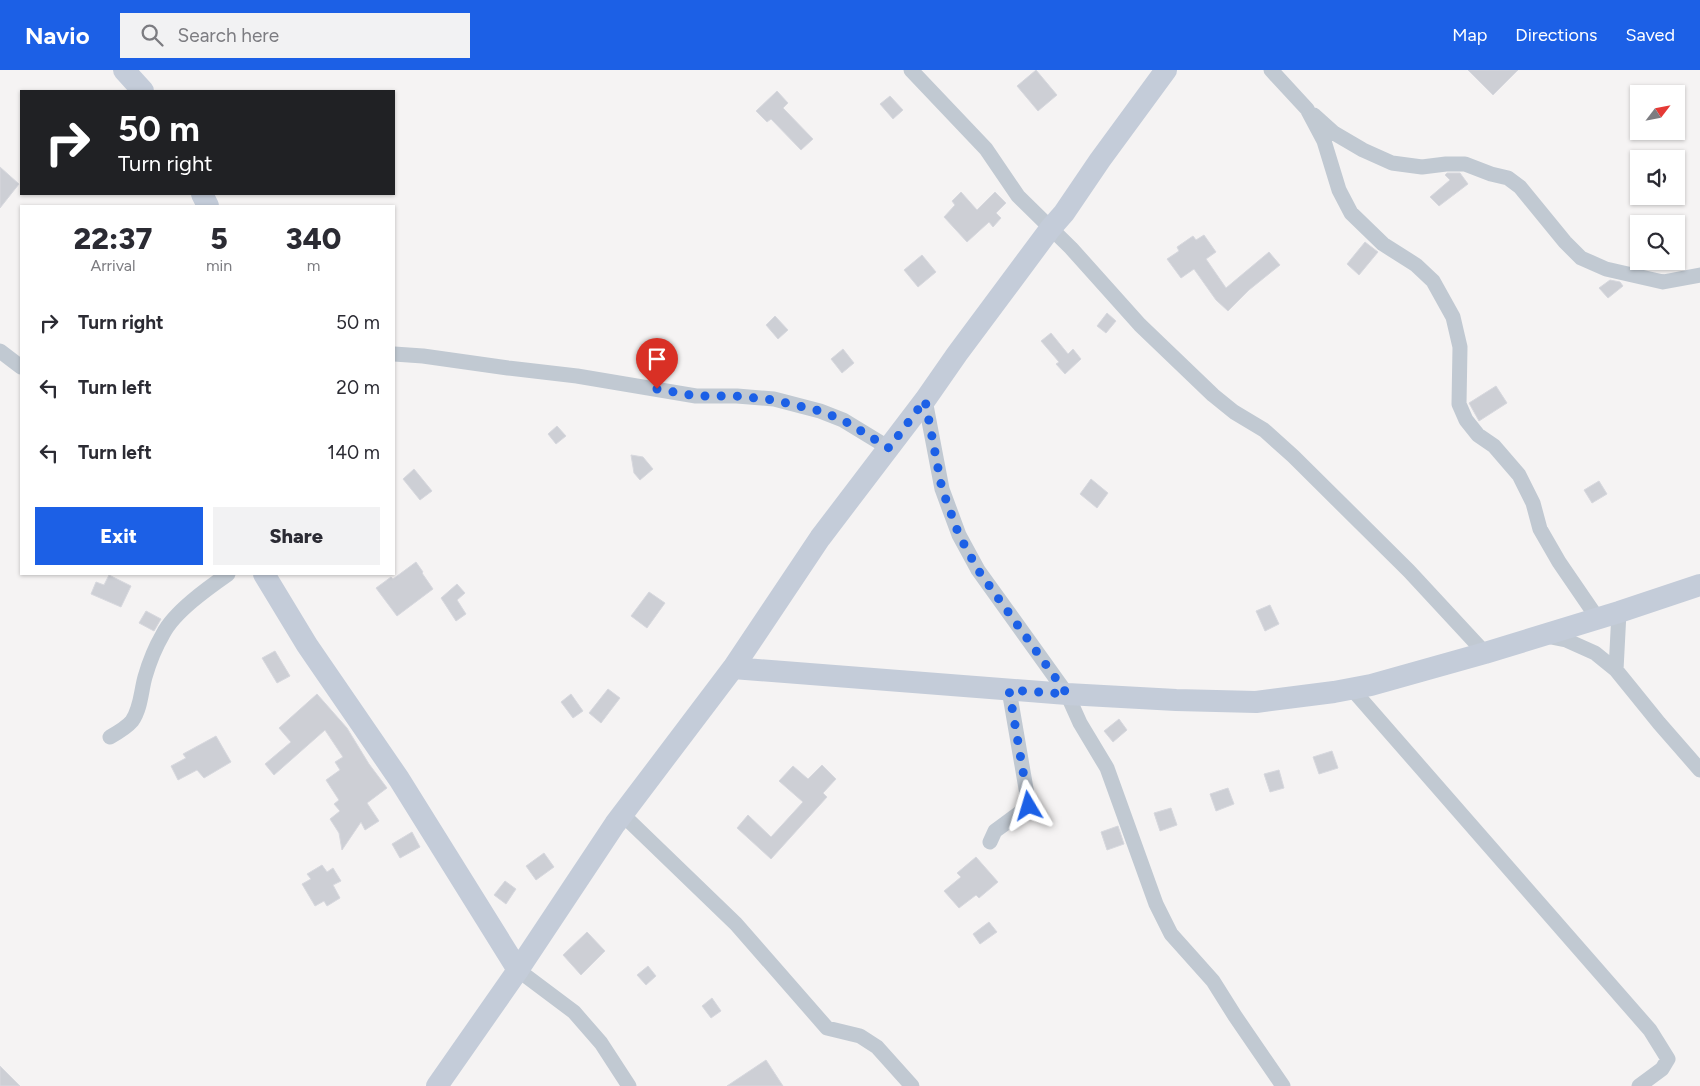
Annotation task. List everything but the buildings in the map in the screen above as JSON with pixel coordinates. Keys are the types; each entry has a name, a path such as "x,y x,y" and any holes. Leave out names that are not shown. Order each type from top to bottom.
{"street":[{"path":"124,70 142,90"},
{"path":"910,70 986,149 1018,196 1077,255 1140,325 1213,395 1234,412 1264,430 1293,456 1409,571 1486,653"},
{"path":"437,1086 518,970 622,814 733,668 820,538 925,400 1050,229 1064,213 1166,70"},
{"path":"1271,70 1334,133 1363,150 1392,163 1422,167 1465,164 1490,174 1508,178 1520,186 1565,242 1581,258 1606,269 1663,282 1700,275"},
{"path":"1307,108 1324,141 1339,190 1351,213 1383,244 1416,265 1433,281 1453,317 1460,347 1459,404 1466,420 1478,435 1494,446 1518,476 1533,503 1540,529 1559,562 1598,619"},
{"path":"0,351 20,366"},
{"path":"395,354 600,379 696,396 736,396 774,400 820,411 843,420 889,448"},
{"path":"925,400 942,489 959,535 978,570 1067,694 1080,723 1107,768 1156,904 1171,934 1213,981 1283,1086"},
{"path":"110,738 132,722 142,698 145,676 162,634 170,622 192,601 227,575"},
{"path":"265,575 307,645 399,779 518,970 574,1012 601,1043 629,1086"},
{"path":"733,668 1067,694 1256,702 1352,689 1486,653 1598,619 1700,585"},
{"path":"1616,670 1620,612"},
{"path":"1542,636 1566,640 1595,653 1616,670 1659,724 1700,770"},
{"path":"1352,689 1650,1030 1668,1059 1662,1069 1639,1086"},
{"path":"990,842 996,831 1029,806 1009,690"},
{"path":"622,814 736,924 827,1028 860,1036 877,1047 912,1086"}],"route":[{"path":"657,389 696,396 736,396 774,400 820,411 843,420 889,448 925,400 942,489 959,535 978,570 1067,694 1009,690 1029,806"}]}
